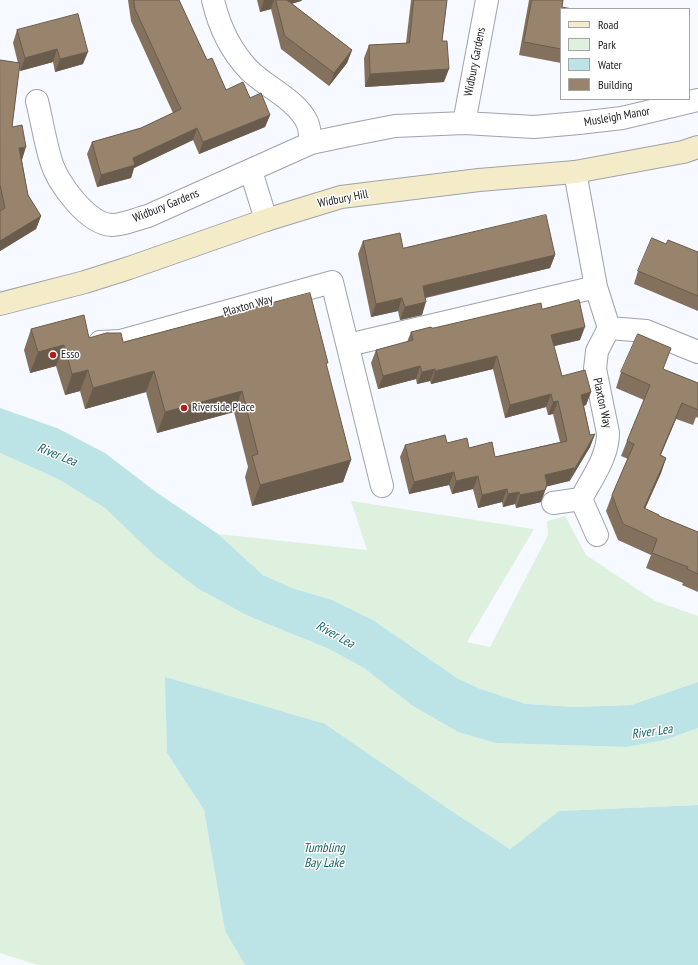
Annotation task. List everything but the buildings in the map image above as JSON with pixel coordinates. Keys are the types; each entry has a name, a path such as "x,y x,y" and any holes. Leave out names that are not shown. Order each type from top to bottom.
{"main road":[{"name":"Widbury Hill","path":"0,304 85,282 266,220 341,197 479,180 575,172 683,152 698,147"}],"street":[{"path":"213,0 216,15 229,45 249,70 291,102 301,113 308,123 311,143"},
{"name":"Widbury Gardens","path":"464,123 487,0"},
{"name":"Musleigh Manor","path":"534,128 622,118 698,100"},
{"name":"Widbury Gardens","path":"38,101 51,162 60,181 87,214 100,222 111,225 148,216 311,143 395,126 464,123 534,128"},
{"path":"251,170 266,220"},
{"path":"575,172 596,287 609,328 646,331 698,352"},
{"name":"Plaxton Way","path":"100,342 120,341 332,282 382,486"},
{"path":"348,345 596,287"},
{"name":"Plaxton Way","path":"581,499 606,452 608,443 608,433 595,370 597,351 609,328"},
{"path":"554,503 581,499 597,535"}],"green space":[{"path":"0,453 58,479 105,508 154,555 197,588 246,615 329,649 364,668 413,706 458,732 495,743 627,747 665,740 698,728 698,805 559,811 510,849 447,808 166,677 167,753 204,810 225,931 245,965 38,965 0,953"},
{"path":"351,501 534,529 467,642 490,647 548,535 547,521 565,516 586,555 655,601 698,616 698,682 631,705 576,707 526,704 478,688 457,678 373,620 332,600 292,588 263,575 218,534 367,550"}],"water":[{"name":"River Lea","path":"0,408 57,428 105,453 156,492 218,534 263,575 292,588 332,600 373,620 457,678 478,688 526,704 576,707 631,705 698,682 698,728 665,740 627,747 495,743 458,732 413,706 364,668 329,649 246,615 197,588 154,555 105,508 58,479 0,453"},
{"name":"Tumbling Bay Lake","path":"165,677 325,724 447,808 510,849 559,811 698,805 698,965 245,965 225,931 204,810 167,753"}],"place":[{"name":"Esso","path":"53,355"},
{"name":"Riverside Place","path":"184,408"}]}
